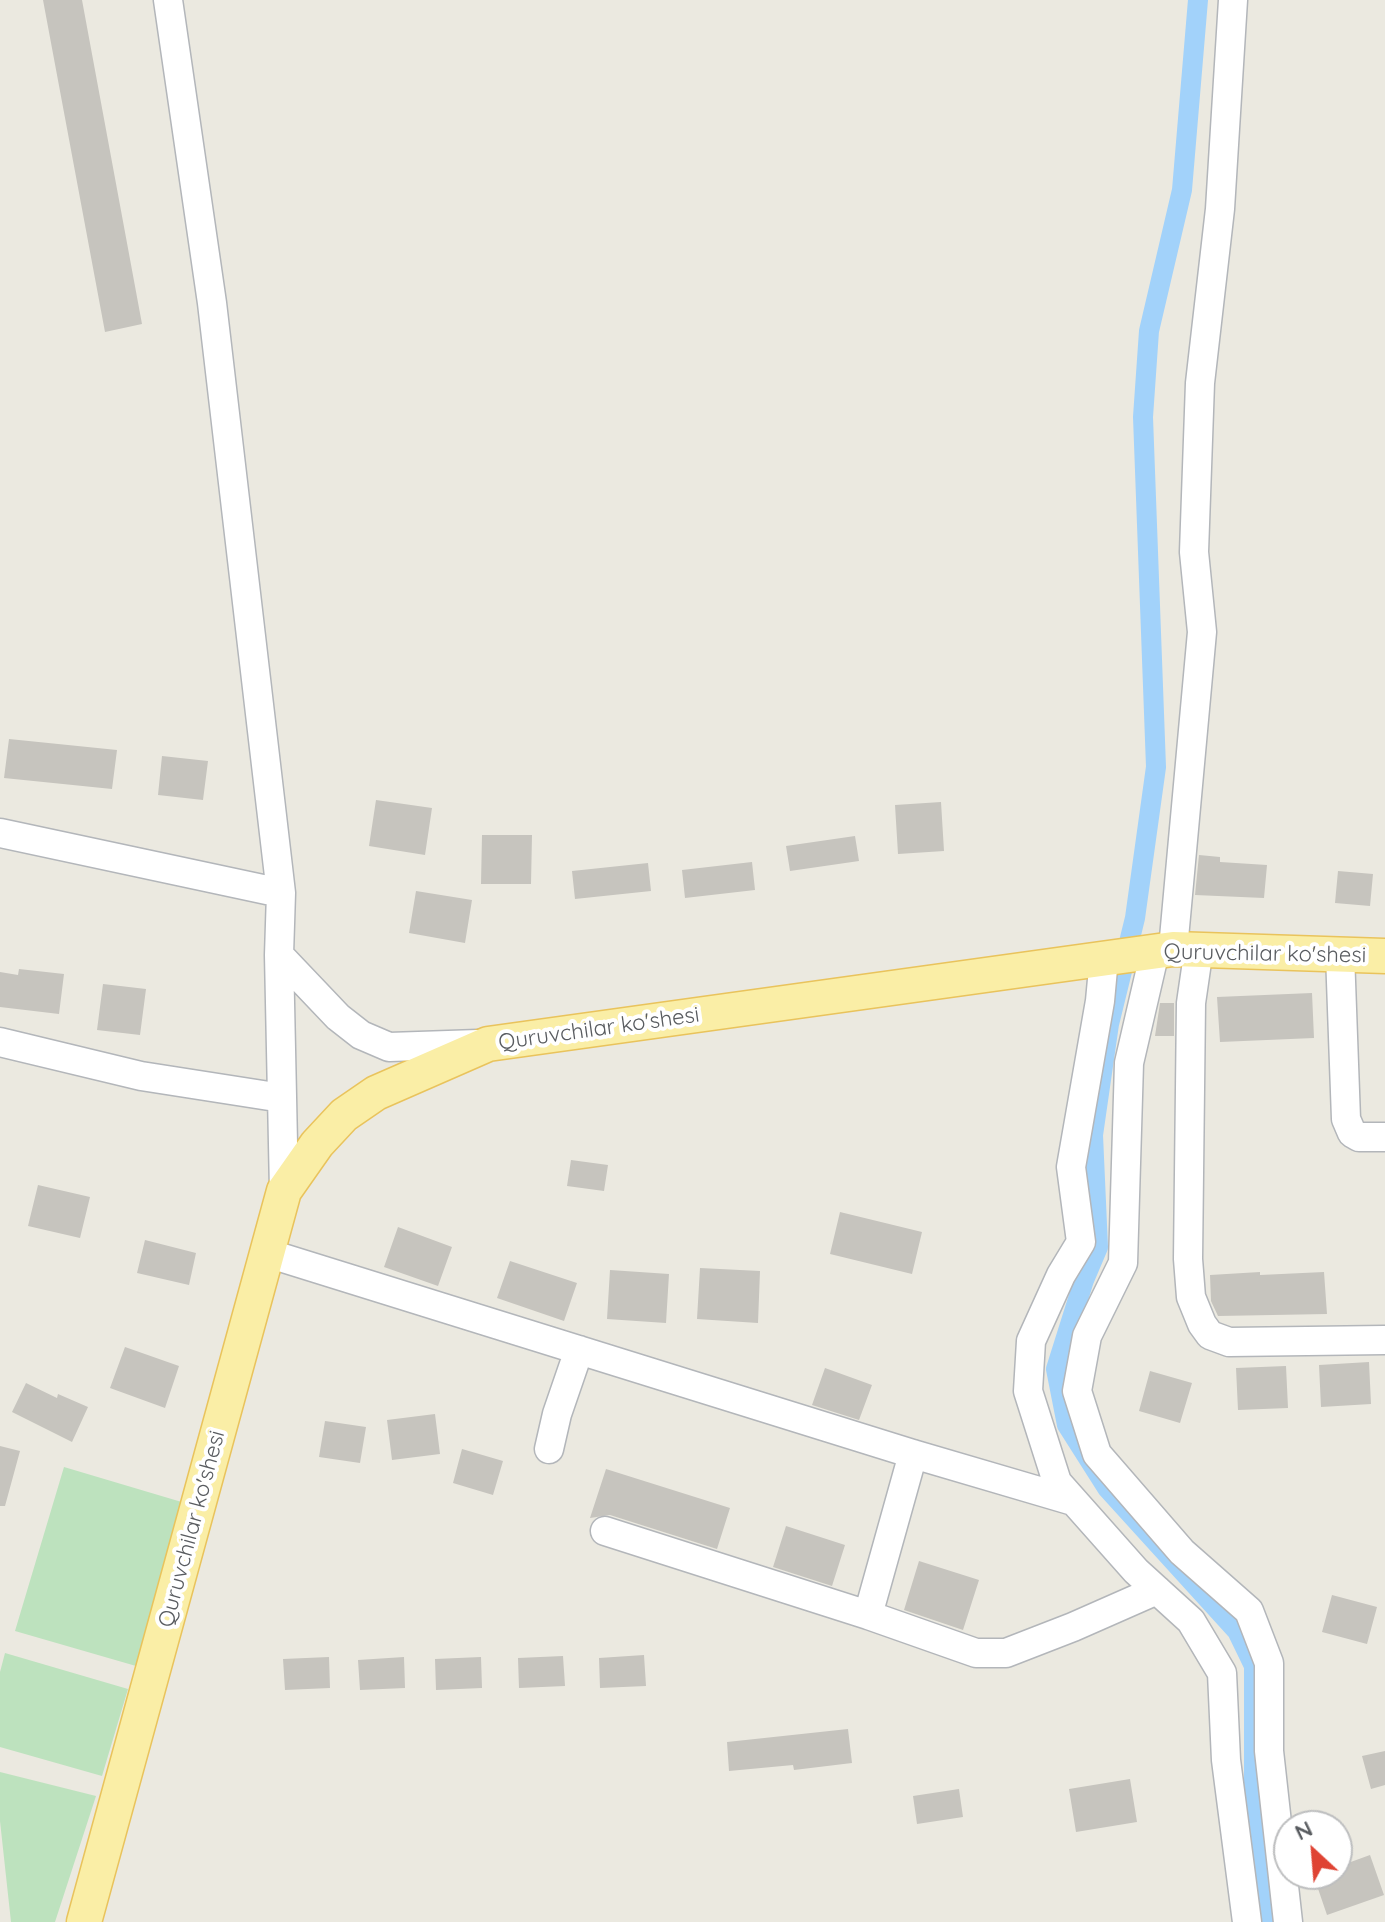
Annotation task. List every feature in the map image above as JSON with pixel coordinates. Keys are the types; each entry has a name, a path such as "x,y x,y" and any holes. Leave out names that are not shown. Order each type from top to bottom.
{"main road":[{"name":"Quruvchilar ko'shesi","path":"84,1922 284,1191 317,1144 344,1115 376,1093 488,1044 1149,953 1385,956"}],"street":[{"path":"168,0 212,303 281,893 279,955 284,1191"},
{"path":"1233,0 1220,209 1200,383 1194,552 1202,632 1129,1063 1123,1263 1087,1336 1077,1391 1097,1454 1182,1552 1249,1611 1269,1663 1269,1751 1288,1922"},
{"path":"0,833 281,893"},
{"path":"1149,953 1191,1003 1188,1259 1191,1297 1202,1324 1210,1335 1229,1342 1385,1340"},
{"path":"1149,953 1100,1001 1071,1167 1081,1242 1061,1275 1031,1341 1028,1391 1057,1482 1136,1571 1191,1621 1222,1673 1226,1760 1247,1922"},
{"path":"1340,954 1346,1119 1352,1133 1359,1137 1385,1137"},
{"path":"279,955 338,1017 361,1035 389,1047 488,1044"},
{"path":"0,1042 141,1076 282,1098"},
{"path":"267,1253 1074,1502"},
{"path":"549,1449 557,1414 579,1350"},
{"path":"868,1615 913,1454"},
{"path":"605,1531 976,1653 1006,1653 1157,1590"}],"green space":[{"path":"64,1467 185,1503 136,1666 15,1631"},
{"path":"5,1653 128,1689 102,1776 0,1747 0,1672"},
{"path":"0,1772 96,1796 55,1922 11,1922 0,1821"}],"building":[{"path":"43,0 82,0 142,324 105,332"},
{"path":"9,739 117,750 112,789 4,778"},
{"path":"162,756 208,761 203,800 158,795"},
{"path":"376,800 432,808 425,855 369,846"},
{"path":"941,802 944,851 898,854 895,805"},
{"path":"482,835 532,835 531,884 481,884"},
{"path":"855,836 859,861 790,871 786,846"},
{"path":"1199,855 1220,857 1220,862 1267,865 1264,898 1195,895"},
{"path":"752,862 755,890 685,898 682,870"},
{"path":"648,863 651,891 575,899 572,871"},
{"path":"1338,871 1373,874 1370,906 1335,903"},
{"path":"416,891 472,900 465,943 409,933"},
{"path":"19,969 64,974 59,1014 0,1007 0,972 18,975"},
{"path":"103,984 146,989 140,1035 97,1030"},
{"path":"1312,993 1314,1038 1220,1042 1217,997"},
{"path":"1160,1003 1174,1003 1174,1036 1155,1036"},
{"path":"571,1160 608,1165 604,1191 567,1186"},
{"path":"38,1185 90,1197 80,1238 28,1226"},
{"path":"840,1212 922,1232 912,1274 830,1254"},
{"path":"398,1227 452,1247 438,1286 384,1267"},
{"path":"145,1240 196,1253 189,1285 137,1273"},
{"path":"510,1261 577,1283 564,1321 497,1298"},
{"path":"700,1268 760,1271 758,1323 697,1319"},
{"path":"610,1270 669,1274 666,1323 607,1319"},
{"path":"1260,1272 1260,1275 1324,1272 1327,1314 1218,1316 1211,1301 1210,1275"},
{"path":"125,1347 179,1366 165,1408 110,1388"},
{"path":"1369,1362 1371,1404 1321,1407 1319,1365"},
{"path":"1286,1366 1288,1408 1238,1410 1236,1368"},
{"path":"825,1368 872,1385 859,1420 812,1405"},
{"path":"1150,1371 1192,1383 1180,1423 1139,1411"},
{"path":"26,1383 57,1398 58,1394 88,1407 72,1442 12,1412"},
{"path":"435,1414 440,1454 392,1460 387,1420"},
{"path":"325,1421 366,1427 360,1463 319,1457"},
{"path":"0,1446 20,1451 5,1506 0,1506"},
{"path":"462,1449 503,1461 493,1495 453,1483"},
{"path":"606,1469 730,1508 717,1549 610,1515 590,1518"},
{"path":"786,1526 845,1545 832,1586 773,1567"},
{"path":"919,1561 979,1580 963,1630 904,1610"},
{"path":"1332,1595 1377,1607 1367,1644 1322,1632"},
{"path":"644,1655 646,1686 600,1688 599,1658"},
{"path":"563,1656 565,1686 519,1688 518,1658"},
{"path":"329,1657 330,1688 285,1690 283,1659"},
{"path":"404,1657 405,1688 360,1690 358,1660"},
{"path":"481,1657 482,1688 436,1690 435,1659"},
{"path":"848,1729 852,1763 794,1770 793,1765 729,1771 727,1742"},
{"path":"1385,1751 1385,1785 1371,1789 1362,1756"},
{"path":"1130,1779 1137,1822 1076,1832 1069,1789"},
{"path":"959,1789 963,1817 917,1824 913,1796"},
{"path":"1370,1855 1384,1895 1327,1915 1318,1890 1353,1890 1353,1861"}],"waterway":[{"path":"1198,0 1182,190 1149,331 1143,417 1156,767 1135,918 1109,1024 1093,1135 1098,1247 1084,1280 1056,1369 1067,1425 1107,1488 1237,1631 1254,1666 1254,1807 1270,1922"}]}
